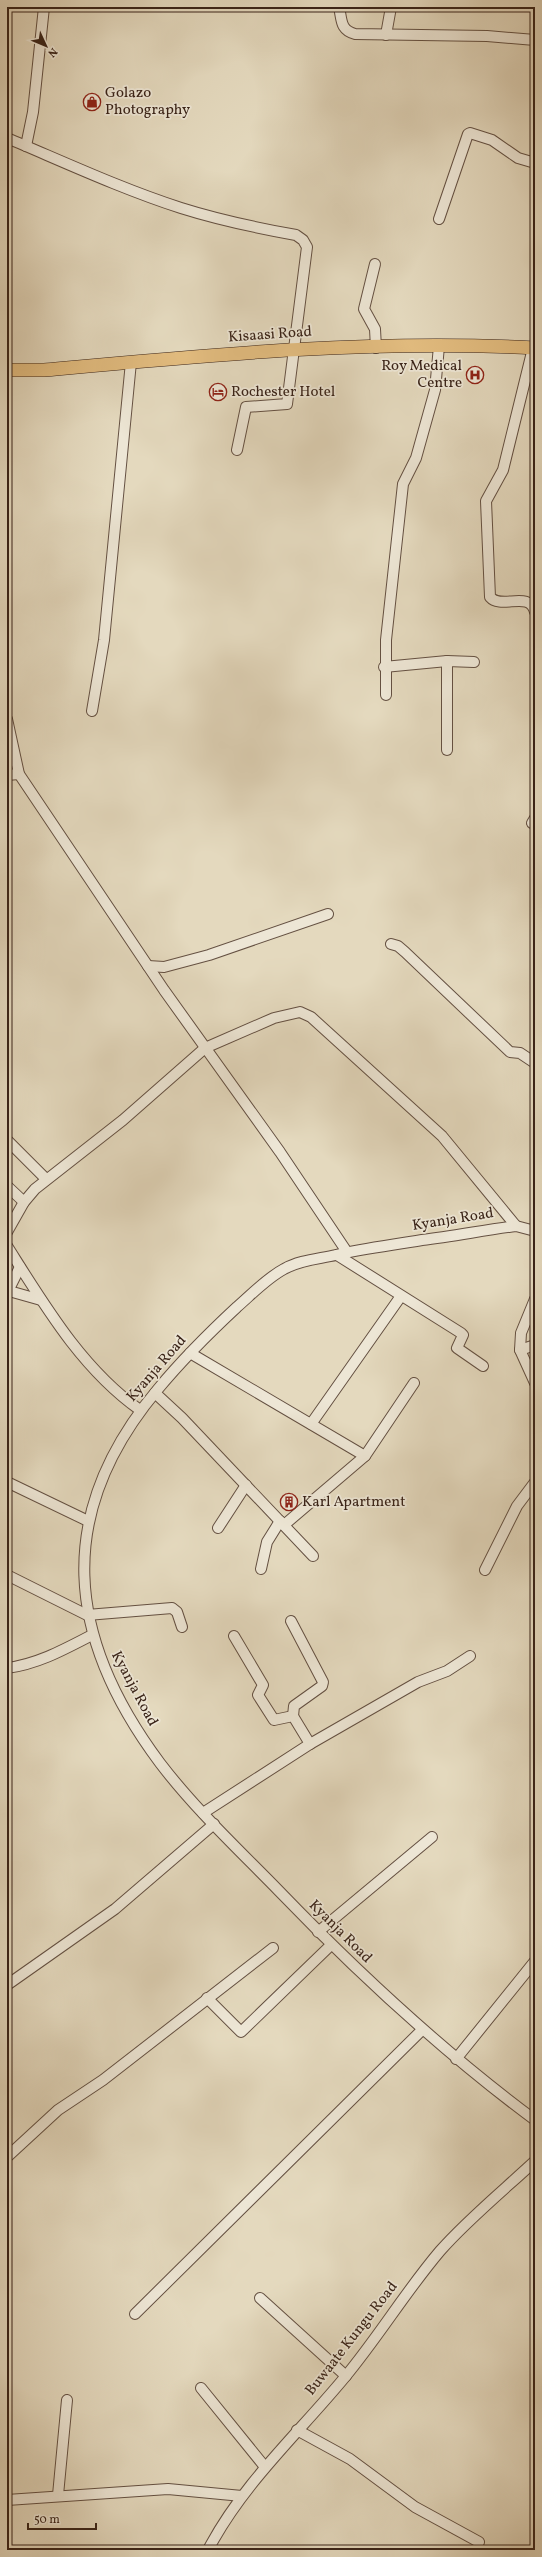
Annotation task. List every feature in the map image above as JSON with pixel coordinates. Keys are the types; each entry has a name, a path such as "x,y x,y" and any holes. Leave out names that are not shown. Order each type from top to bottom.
{"main road":[{"name":"Kisaasi Road","path":"7,370 44,370 293,348 439,346 534,348"}],"street":[{"path":"26,146 33,112 44,7"},
{"path":"339,7 342,24 350,33 386,35 487,36 535,40"},
{"path":"386,35 390,7"},
{"path":"438,219 468,134 470,133 492,140 518,158 535,163"},
{"path":"7,138 86,172 180,208 300,237 307,247 287,404 246,407 237,450"},
{"path":"375,264 364,309 375,329 376,348"},
{"path":"386,695 384,667 403,484 416,458 435,390 439,346"},
{"path":"534,348 503,470 486,501 490,597 495,601 525,601 535,609"},
{"path":"92,711 104,640 131,362"},
{"path":"384,667 447,661 474,662"},
{"path":"447,661 447,750"},
{"path":"7,720 19,774 148,966 280,1152 342,1254 401,1296 462,1333 463,1335 457,1348 483,1366"},
{"path":"7,775 19,774"},
{"path":"148,966 164,967 209,955 328,914"},
{"path":"391,944 402,949 510,1052 520,1054 535,1063"},
{"path":"7,1232 24,1202 46,1179 123,1120 205,1048 274,1018 300,1012 305,1013 442,1136 516,1226"},
{"path":"7,1140 46,1179"},
{"path":"7,1186 24,1202"},
{"name":"Kyanja Road","path":"535,1231 516,1226 342,1254 299,1262 274,1275 218,1325 190,1353 140,1410 113,1455 88,1521 83,1578 87,1615 106,1673 146,1743 177,1784 203,1813 331,1945 422,2030 485,2083 535,2120"},
{"path":"7,1246 41,1300 106,1384 140,1410"},
{"path":"20,1266 8,1292 41,1300"},
{"path":"311,1424 401,1296"},
{"path":"535,1299 521,1333 520,1350 535,1383"},
{"path":"520,1350 535,1345"},
{"path":"190,1353 365,1456"},
{"path":"261,1569 267,1542 282,1523 365,1456 414,1383"},
{"path":"155,1393 246,1485 313,1556"},
{"path":"7,1482 88,1521"},
{"path":"485,1570 516,1506 535,1482"},
{"path":"218,1528 246,1485"},
{"path":"7,1576 87,1615 172,1608 177,1612 182,1626"},
{"path":"291,1621 323,1682 322,1686 294,1706 293,1716 310,1744"},
{"path":"7,1668 20,1666 55,1654 92,1634"},
{"path":"234,1636 264,1685 258,1695 272,1718 277,1720 293,1716"},
{"path":"203,1813 310,1744 418,1682 447,1671 470,1656"},
{"path":"7,1985 116,1909 214,1824"},
{"path":"318,1932 432,1837"},
{"path":"207,1998 241,2032 331,1945"},
{"path":"7,2157 58,2110 102,2080 273,1948"},
{"path":"456,2059 535,1960"},
{"path":"135,2314 422,2030"},
{"name":"Buwaate Kungu Road","path":"208,2550 242,2496 297,2430 346,2376 403,2297 441,2249 535,2161"},
{"path":"260,2298 346,2376"},
{"path":"201,2388 265,2467"},
{"path":"58,2495 67,2400"},
{"path":"297,2430 350,2459 415,2507 480,2542"},
{"path":"7,2500 58,2495 168,2489 242,2496"}],"place":[{"name":"Golazo Photography","path":"92,102"},
{"name":"Roy Medical Centre","path":"475,375"},
{"name":"Rochester Hotel","path":"218,392"},
{"name":"Karl Apartment","path":"289,1502"}]}
